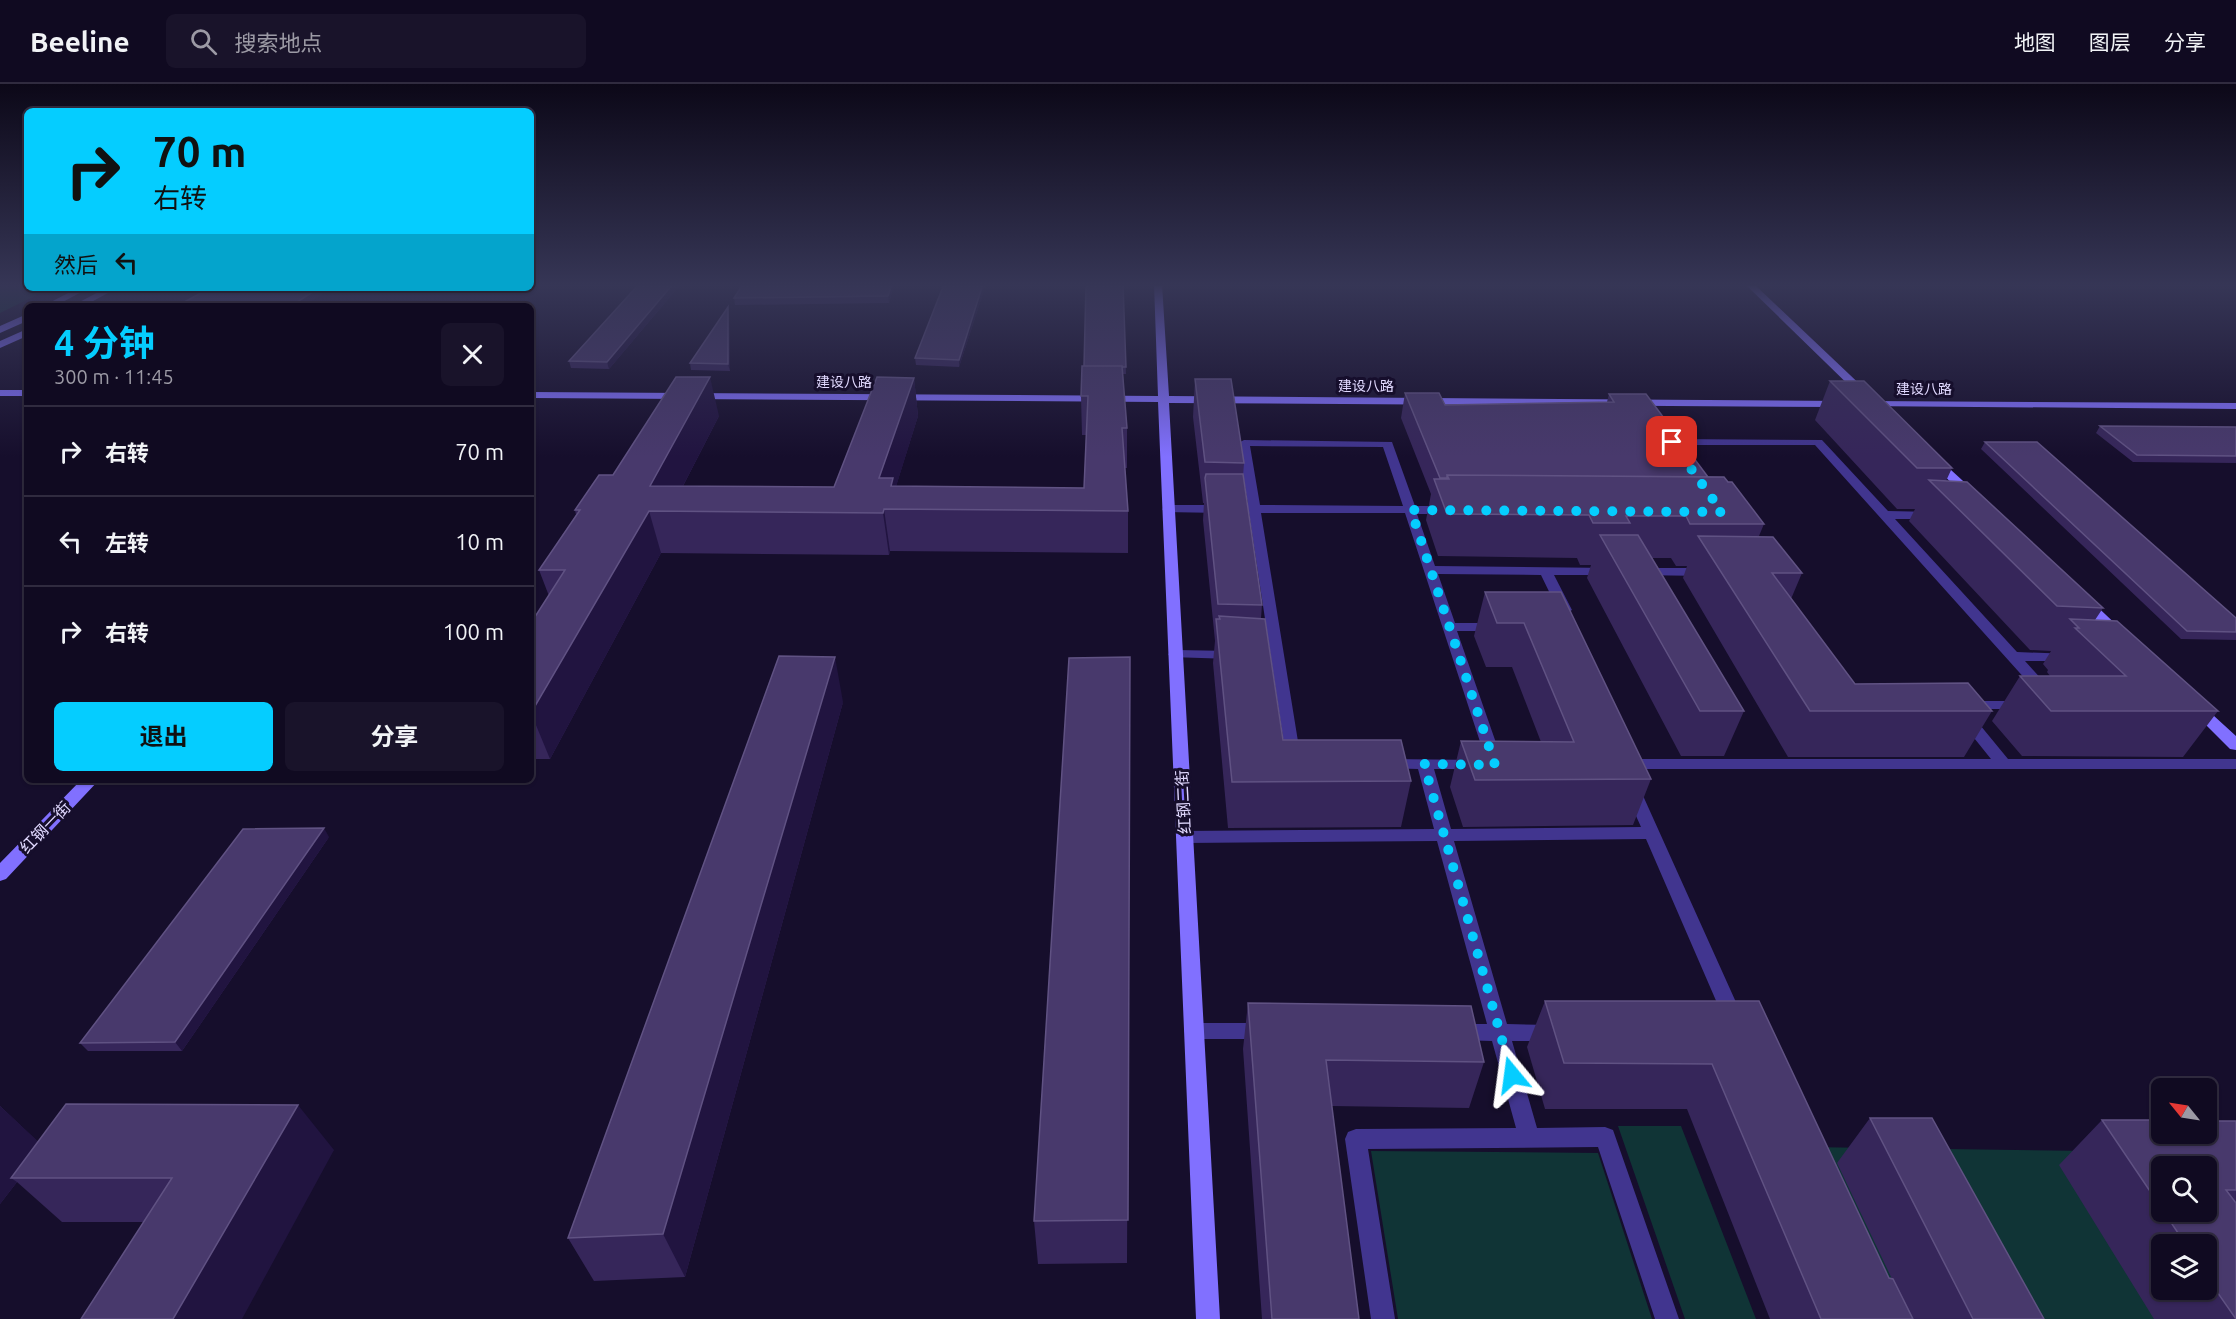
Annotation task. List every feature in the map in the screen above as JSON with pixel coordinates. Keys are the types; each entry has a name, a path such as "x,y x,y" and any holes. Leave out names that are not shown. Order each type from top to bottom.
{"main road":[{"name":"红钢二街","path":"1161,342 1208,1319"},
{"path":"1809,342 1891,420"},
{"path":"0,393 24,393"},
{"name":"建设八路","path":"534,395 2236,406"},
{"path":"1924,451 1983,507"},
{"path":"2077,595 2128,644"},
{"path":"2187,698 2236,745"},
{"name":"红钢一街","path":"0,874 88,783"}],"street":[{"path":"1672,442 1818,442 1885,515 2058,706 1860,706 1759,573 1716,512 1672,442"},
{"path":"1306,764 1294,764 1271,656 1244,443 1388,444 1495,765 1377,764"},
{"path":"1168,509 1459,510"},
{"path":"1885,515 1944,515"},
{"path":"1430,570 1719,572"},
{"path":"1546,571 1572,626"},
{"path":"1449,627 1516,626"},
{"path":"1175,654 1243,655"},
{"path":"2013,656 2079,658"},
{"path":"1957,706 2004,764"},
{"path":"1718,1034 1741,1034 1621,764 1637,759 2004,764 2236,764"},
{"path":"1424,764 1530,1138"},
{"path":"1185,837 1652,833"},
{"path":"1194,1031 1276,1032"},
{"path":"1441,1032 1569,1033"},
{"path":"1383,1319 1356,1140 1605,1137 1666,1319"}],"green space":[{"path":"1618,1126 1681,1126 1756,1319 1685,1319"},
{"path":"1805,1147 2168,1152 2166,1156 2151,1156 2151,1222 2209,1222 2212,1234 2151,1234 2151,1300 2217,1300 2217,1251 2236,1319 1883,1319"},
{"path":"1371,1151 1598,1153 1652,1319 1398,1319"}],"building":[{"path":"587,342 624,342 607,362 569,361"},
{"path":"704,342 728,342 728,364 690,363"},
{"path":"921,342 965,342 959,360 915,358"},
{"path":"1085,342 1125,342 1126,367 1084,366"},
{"path":"1082,366 1122,366 1127,428 1122,428 1128,511 884,509 883,513 649,511 534,708 534,618 565,570 539,570 580,510 575,510 599,475 613,475 676,377 710,377 650,486 834,487 877,377 914,378 879,478 893,478 891,486 1084,488 1088,396 1081,396"},
{"path":"1195,379 1231,379 1244,463 1205,462"},
{"path":"1830,381 1864,381 1952,468 1917,468"},
{"path":"1405,393 1439,393 1445,405 1614,402 1609,394 1646,394 1708,477 1447,475 1447,478 1440,478"},
{"path":"2100,426 2236,427 2236,456 2137,455"},
{"path":"1985,442 2037,442 2236,618 2236,632 2187,631"},
{"path":"1206,474 1243,474 1262,605 1218,604"},
{"path":"1447,475 1724,477 1728,482 1732,482 1764,524 1690,524 1686,516 1626,516 1630,523 1593,523 1589,515 1447,514 1434,479 1449,479"},
{"path":"1929,480 1967,482 2103,608 2057,606"},
{"path":"1600,535 1638,535 1744,711 1700,711"},
{"path":"1698,536 1773,537 1802,573 1772,573 1855,684 1968,683 1992,711 1810,711"},
{"path":"1485,592 1561,592 1651,779 1475,780 1461,741 1574,742 1524,623 1497,623"},
{"path":"1219,616 1265,619 1283,740 1401,740 1411,781 1232,782 1216,619 1220,619"},
{"path":"2070,619 2117,621 2218,711 2051,711 2020,676 2126,676 2075,628 2079,628"},
{"path":"779,656 835,657 663,1234 568,1238"},
{"path":"1130,657 1128,1220 1034,1221 1069,658"},
{"path":"324,828 175,1042 80,1043 243,829"},
{"path":"1545,1001 1759,1001 1889,1278 1893,1279 1913,1319 1821,1319 1712,1064 1564,1063"},
{"path":"1248,1003 1471,1006 1484,1062 1326,1060 1359,1319 1272,1319"},
{"path":"66,1104 298,1105 173,1319 81,1319 172,1178 11,1178"},
{"path":"1870,1118 1932,1118 2044,1319 1973,1319"},
{"path":"2102,1120 2151,1120 2151,1144 2217,1144 2217,1121 2236,1121 2236,1190 2226,1190 2236,1203 2236,1319 2217,1292 2217,1234 2179,1234 2171,1222 2217,1222 2217,1156 2151,1156 2151,1193"}],"route":[{"path":"1512,1075 1424,764 1495,765 1411,510 1722,512 1672,442"}]}
